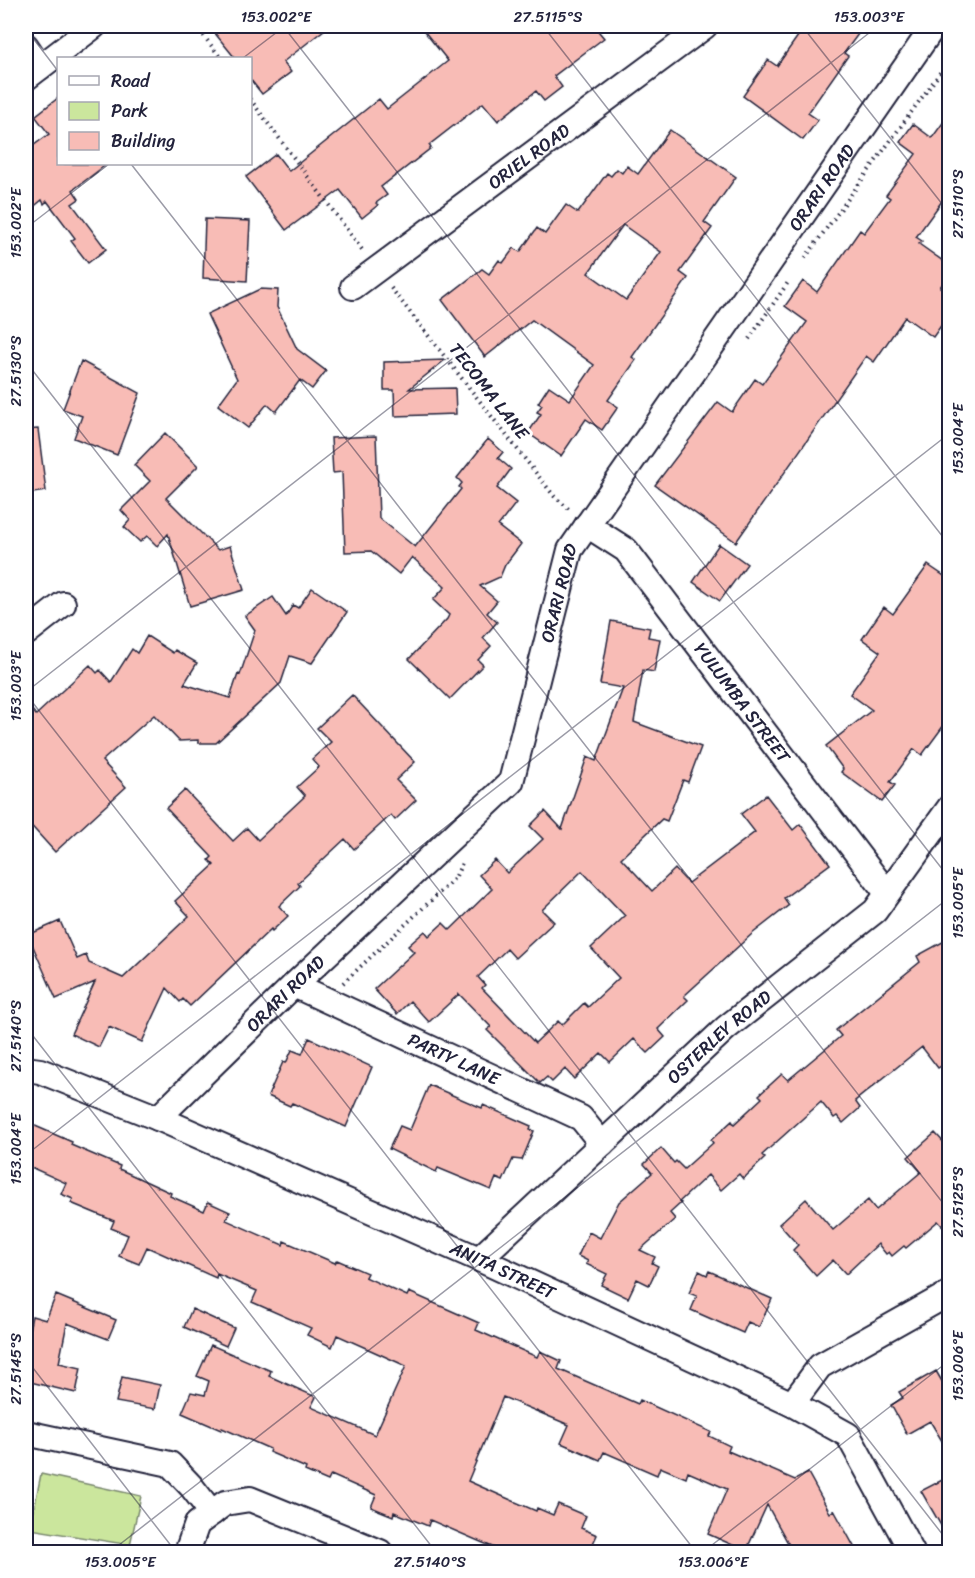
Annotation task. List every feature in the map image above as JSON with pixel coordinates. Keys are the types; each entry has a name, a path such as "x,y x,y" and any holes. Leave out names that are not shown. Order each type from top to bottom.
{"street":[{"path":"26,46 33,72 94,26"},
{"name":"ORIEL ROAD","path":"353,287 705,26"},
{"name":"ORARI ROAD","path":"158,1118 294,985 511,782 570,550 580,519 934,26"},
{"name":"YULUMBA STREET","path":"580,519 626,550 887,893"},
{"path":"26,633 63,604"},
{"name":"OSTERLEY ROAD","path":"479,1259 726,1028 875,910 950,807"},
{"name":"PARTY LANE","path":"294,985 581,1118 602,1144"},
{"name":"ANITA STREET","path":"26,1069 40,1071 158,1118 479,1259 792,1404 848,1435 912,1552"},
{"path":"792,1404 820,1366 950,1293"},
{"path":"26,1433 170,1464 212,1513"},
{"path":"187,1552 197,1524 225,1503 250,1499 380,1552"}],"path":[{"path":"196,26 220,57"},
{"path":"802,261 950,59"},
{"path":"252,102 370,260"},
{"path":"743,347 790,278"},
{"name":"TECOMA LANE","path":"387,283 554,496 580,519"}],"green space":[{"path":"41,1474 141,1496 130,1545 30,1529"}],"building":[{"path":"209,26 329,26 283,62 291,72 262,94 252,82 252,57 234,57"},
{"path":"420,26 594,26 604,38 554,76 562,87 544,101 536,91 498,121 483,103 429,145 431,148 381,187 387,195 362,218 340,190 286,230 246,177 276,154 289,171 379,99 387,109 448,61"},
{"path":"805,26 864,26 844,53 848,56 808,113 818,120 803,140 743,96 768,60 777,66"},
{"path":"57,99 57,165 106,165 73,190 79,199 72,204 106,249 88,263 71,241 75,238 47,201 44,204 42,200 26,213 26,151 49,134 35,116"},
{"path":"950,113 950,190 916,237 922,241 919,244 950,266 950,274 940,287 950,294 950,313 933,337 905,317 874,362 866,356 736,542 655,485 718,402 732,412 755,379 762,384 807,322 785,306 803,281 817,292 860,230 864,233 890,198 886,195 916,154 900,142 913,124 932,138"},
{"path":"670,130 736,177 704,222 712,228 680,272 688,278 632,357 636,360 608,400 618,407 602,430 586,419 561,456 528,433 541,414 537,412 542,405 538,403 549,386 570,400 594,365 532,320 485,357 442,300 482,269 489,274 499,260 503,263 514,248 520,252 537,228 545,234 566,205 578,213 607,173 611,176 617,169 622,173 627,166 638,174","holes":["623,225 661,252 626,300 588,273"]},
{"path":"205,219 250,221 247,281 203,278"},
{"path":"260,289 278,290 277,307 297,349 326,371 312,389 300,380 276,412 267,404 248,428 218,405 237,379 207,314"},
{"path":"445,360 409,389 455,388 456,414 395,416 394,390 384,390 384,362"},
{"path":"81,361 140,393 117,455 74,438 82,416 63,409"},
{"path":"38,429 46,491 26,494 26,430"},
{"path":"165,433 198,466 166,498 218,550 230,546 244,590 190,606 168,534 157,546 147,536 140,542 124,527 130,520 121,510 150,481 134,465"},
{"path":"376,436 379,518 415,547 461,489 459,487 462,483 457,478 488,439 503,452 498,458 511,469 497,488 516,503 498,526 521,544 505,565 500,577 480,586 497,601 487,613 497,622 483,638 491,646 478,660 483,665 450,699 409,659 449,615 433,600 445,587 412,557 399,574 371,551 345,552 342,472 333,473 331,438"},
{"path":"719,544 747,564 720,601 693,582"},
{"path":"928,565 950,580 950,717 922,755 914,749 890,782 895,785 882,802 841,772 843,769 826,746 872,710 850,694 880,652 862,639 884,607 893,614"},
{"path":"312,588 347,612 312,663 290,656 281,683 216,743 198,743 198,740 179,741 154,715 102,761 126,787 55,852 26,820 26,703 36,715 90,665 97,673 100,670 111,682 132,649 137,653 147,636 173,653 175,650 197,663 184,684 230,698 255,630 245,616 273,597 286,616 293,605 298,608"},
{"path":"611,621 650,628 648,637 660,639 654,672 643,670 634,722 701,747 688,782 683,780 667,821 662,819 621,858 652,891 675,869 688,883 755,832 741,814 766,795 793,830 800,824 830,864 784,898 789,905 752,934 684,996 688,1000 658,1029 665,1037 648,1053 634,1039 610,1062 601,1053 574,1079 565,1069 552,1082 547,1077 540,1083 487,1030 491,1027 459,994 429,1022 410,1001 397,1014 374,989 414,952 408,946 425,931 429,936 443,923 450,930 492,889 479,875 495,860 507,873 543,839 530,826 545,811 562,829 587,757 596,761 623,688 600,684","holes":["582,871 625,916 591,948 619,978 588,1007 584,1003 562,1025 558,1021 535,1043 482,988 485,985 478,977 507,949 515,958 554,922 542,910"]},
{"path":"352,695 415,762 396,780 416,800 395,820 391,815 354,849 345,839 298,883 300,886 279,906 288,916 272,931 271,929 190,1006 183,999 180,1002 167,988 142,1042 109,1027 99,1047 71,1034 95,982 56,999 28,935 60,921 77,959 86,955 89,963 123,978 189,916 175,901 214,865 209,860 212,857 166,808 185,790 233,841 247,828 258,840 305,796 297,787 319,767 312,759 331,742 317,728"},
{"path":"950,938 950,1060 938,1068 922,1047 855,1101 860,1108 843,1123 837,1116 834,1118 821,1102 762,1155 765,1158 743,1179 739,1174 721,1190 708,1175 679,1202 681,1203 670,1213 675,1219 640,1250 655,1257 652,1263 658,1266 649,1285 637,1279 628,1298 601,1285 607,1274 586,1264 588,1261 578,1256 589,1232 600,1238 619,1202 652,1173 644,1164 661,1148 674,1163 676,1161 684,1169 713,1143 711,1140 732,1121 734,1124 762,1098 759,1095 782,1074 788,1080 841,1036 836,1030 920,962 917,956"},
{"path":"309,1038 372,1067 346,1127 292,1103 290,1106 268,1096 283,1062 286,1063 292,1050 302,1054"},
{"path":"429,1085 531,1126 530,1130 534,1131 522,1160 513,1159 503,1181 496,1178 491,1190 438,1168 436,1172 389,1149 400,1126 410,1130"},
{"path":"26,1122 120,1166 119,1169 171,1193 170,1196 204,1211 208,1202 230,1212 226,1220 283,1245 284,1241 335,1263 337,1260 367,1273 365,1277 407,1296 409,1292 479,1323 476,1330 537,1357 540,1351 561,1361 558,1369 638,1404 640,1400 711,1432 709,1436 730,1446 728,1451 795,1480 808,1473 830,1513 834,1510 857,1552 793,1552 767,1505 746,1551 708,1534 727,1489 688,1472 686,1478 660,1467 657,1475 604,1452 600,1460 561,1443 569,1425 503,1397 468,1481 536,1511 537,1508 553,1515 558,1504 586,1516 581,1528 597,1535 589,1552 504,1552 430,1520 428,1526 394,1512 393,1516 371,1507 376,1495 331,1475 328,1481 305,1471 306,1468 269,1452 270,1449 182,1413 191,1392 205,1395 209,1381 197,1376 211,1345 271,1371 269,1376 316,1397 311,1407 375,1435 406,1366 337,1335 332,1347 307,1335 311,1328 252,1302 257,1291 217,1274 216,1278 147,1247 139,1264 119,1256 128,1235 111,1228 114,1221 71,1203 73,1199 61,1194 66,1183 26,1165"},
{"path":"935,1133 950,1149 950,1234 938,1221 906,1248 904,1246 892,1256 889,1252 886,1254 878,1244 846,1274 833,1260 816,1276 793,1250 798,1245 779,1224 806,1199 833,1230 868,1200 876,1210 921,1172 908,1157"},
{"path":"699,1271 707,1275 709,1271 772,1299 759,1327 748,1322 743,1333 691,1310 697,1296 689,1293"},
{"path":"56,1295 116,1320 108,1339 67,1323 59,1363 81,1368 76,1393 26,1381 26,1345 32,1316 46,1320"},
{"path":"192,1309 234,1328 226,1346 184,1327"},
{"path":"936,1371 950,1395 950,1454 930,1421 907,1434 891,1405 903,1398 899,1392"},
{"path":"122,1377 160,1385 155,1409 116,1402"},
{"path":"950,1476 950,1541 921,1491"}]}
